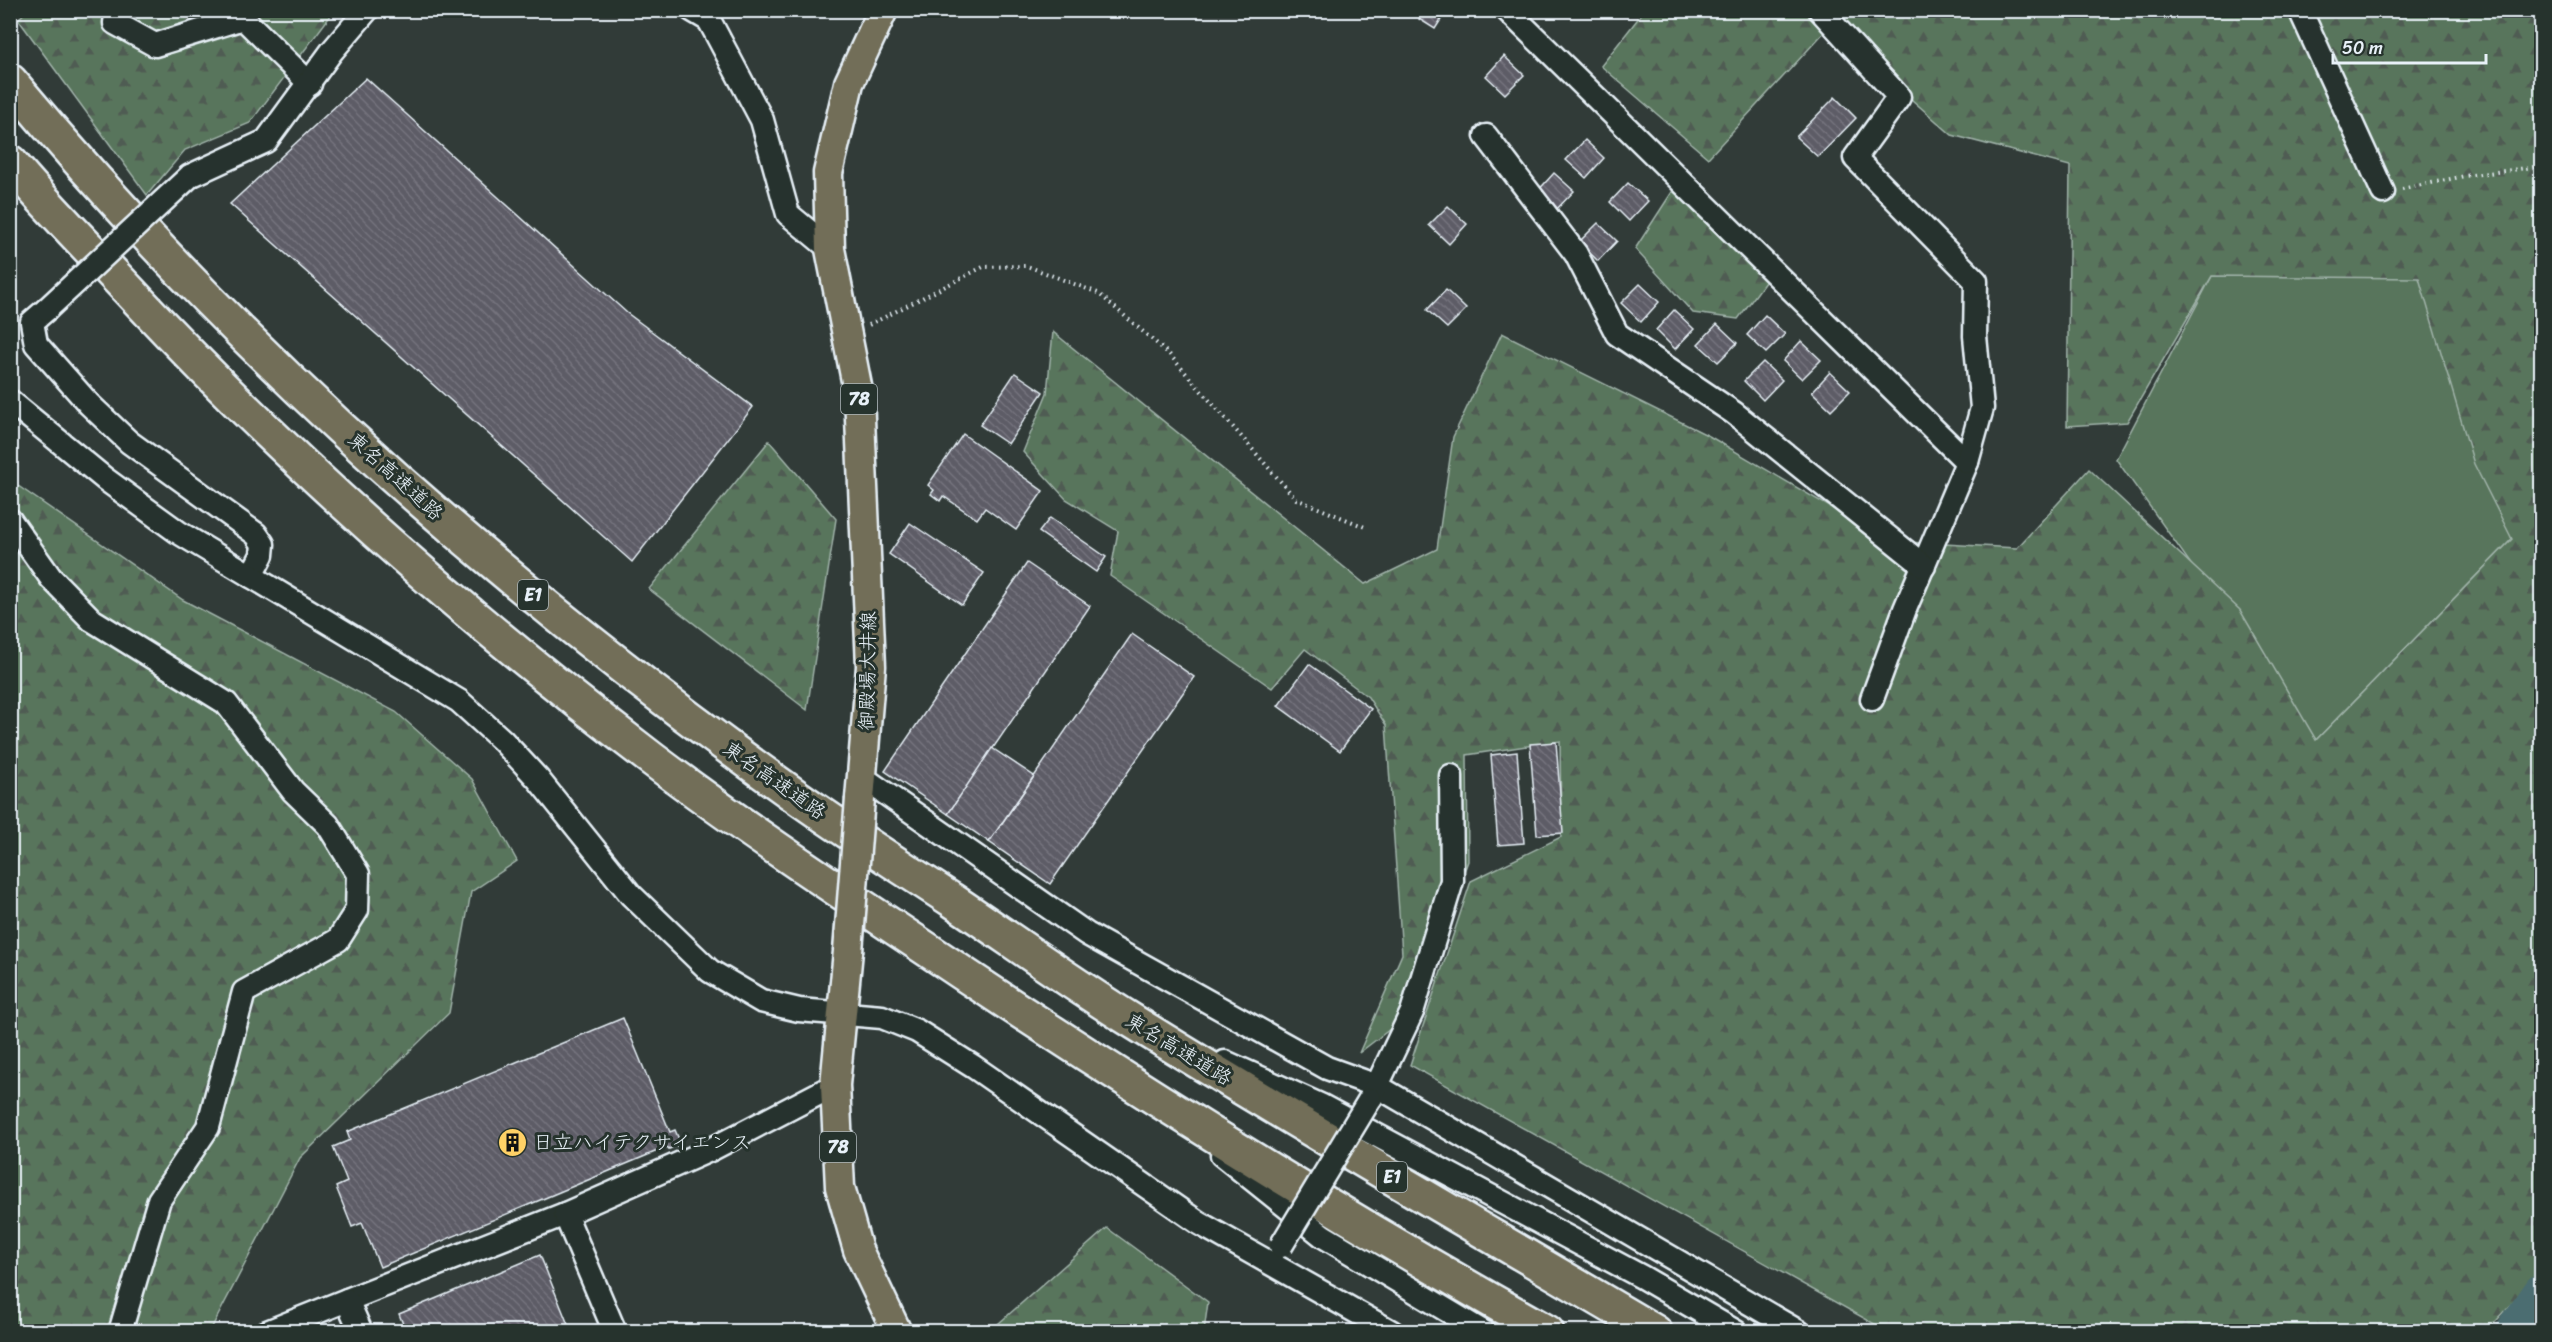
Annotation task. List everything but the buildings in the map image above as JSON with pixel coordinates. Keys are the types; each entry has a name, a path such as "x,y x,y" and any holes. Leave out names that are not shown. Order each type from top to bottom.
{"highway":[{"name":"東名高速道路","path":"10,81 67,149 253,344 402,484 565,622 782,787 1130,1020 1655,1332"},
{"path":"10,162 200,367 294,458 411,564 531,664 654,760 783,853 1135,1086 1318,1200 1546,1332"}],"main road":[{"name":"御殿場大井線","path":"883,10 849,83 828,173 830,249 859,396 871,666 843,1013 835,1085 840,1187 858,1250 897,1332"}],"street":[{"path":"117,10 115,23 155,45 243,18 310,84"},
{"path":"251,576 262,555 263,543 256,534 129,442 89,404 36,344 32,322 190,176 266,141 332,51 367,10"},
{"path":"692,10 709,20 762,120 788,214 830,249"},
{"path":"1507,10 1967,462"},
{"path":"1820,10 1899,97 1855,158 1976,281 1975,336 1982,408 1967,462 1905,609 1872,699"},
{"path":"2301,10 2383,192"},
{"path":"1486,136 1576,254 1617,334 1734,412 1924,566"},
{"path":"10,401 105,480 178,532 459,701 502,740 538,779 631,895 710,971 761,1001 799,1010 882,1017 917,1031 974,1067 1199,1223 1275,1255 1392,1332"},
{"path":"10,520 51,578 92,620 226,703 293,791 328,825 358,874 357,910 338,940 244,992 208,1127 159,1200 120,1332"},
{"path":"1275,1255 1374,1092 1415,1002 1452,881 1451,776"},
{"path":"861,788 1087,934 1374,1092 1799,1332"},
{"path":"1130,1020 1320,1105 1642,1277 1736,1332"},
{"path":"267,1332 565,1214 710,1150 835,1085"},
{"path":"1135,1086 1323,1236 1484,1332"},
{"path":"565,1214 615,1332"},
{"path":"348,1299 361,1332"}],"path":[{"path":"2383,192 2464,176 2541,166"},
{"path":"846,336 983,267 1027,266 1098,293 1168,354 1296,499 1365,527"}],"green space":[{"path":"28,10 334,11 250,123 185,150 147,195 18,19"},
{"path":"1644,11 2541,11 2541,1272 2487,1331 1887,1331 1410,1065 1471,881 1561,837 1560,741 1467,755 1468,861 1412,1012 1359,1053 1402,954 1386,725 1368,697 1305,649 1272,688 1110,576 1118,531 1066,499 1023,452 1047,393 1053,332 1365,584 1437,549 1453,437 1502,333 1709,436 1888,541 2017,548 2089,469 2240,610 2316,740 2512,539 2474,464 2419,278 2212,276 2127,422 2067,426 2070,166 1952,135 1829,27 1708,158 1601,66"},
{"path":"1674,189 1771,274 1738,319 1693,313 1635,249"},
{"path":"2212,276 2419,277 2512,539 2316,740 2116,459"},
{"path":"769,441 836,519 807,710 649,589"},
{"path":"11,481 183,600 396,712 472,779 517,861 471,892 449,1013 300,1158 210,1331 11,1331"},
{"path":"1107,1228 1208,1302 1204,1331 990,1331"}],"waterway":[{"path":"2513,1332 2542,1291"}],"place":[{"name":"日立ハイテクサイエンス","path":"512,1142"}]}
